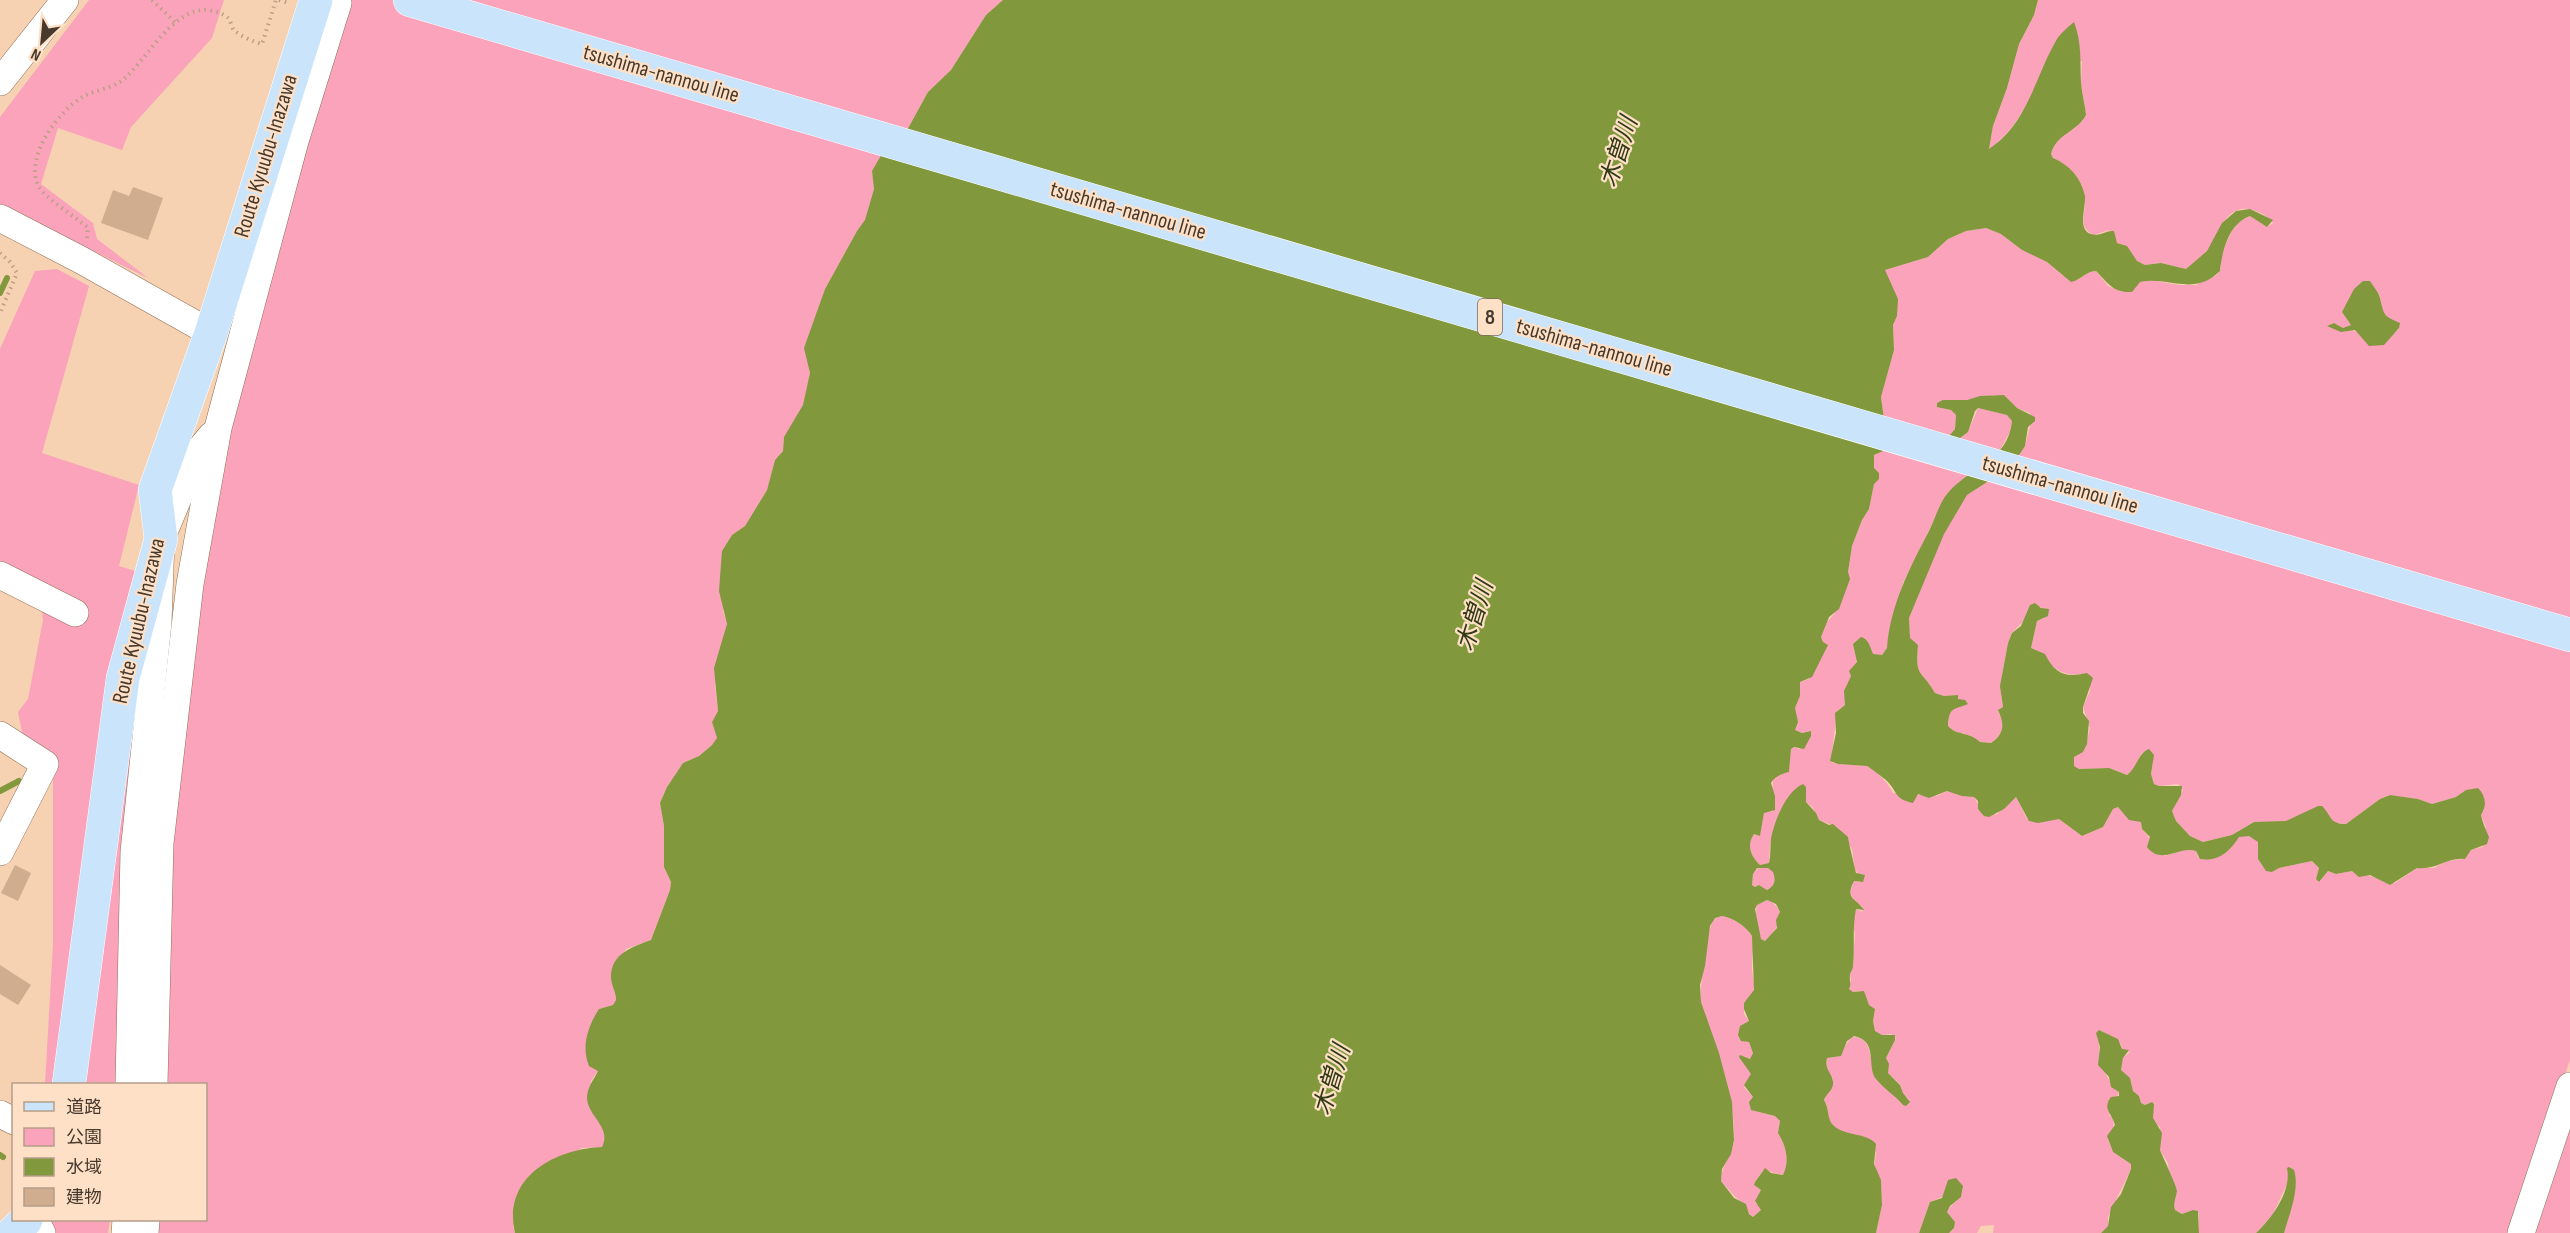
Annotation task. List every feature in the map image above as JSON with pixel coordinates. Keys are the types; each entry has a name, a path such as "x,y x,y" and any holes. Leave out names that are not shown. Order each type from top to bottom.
{"main road":[{"name":"tsushima-nannou line","path":"410,0 2570,635"},
{"name":"Route Kyuubu-Inazawa","path":"69,1083 123,678 161,540 155,490 327,2"},
{"path":"13,1233 25,1221"}],"street":[{"path":"0,82 65,0"},
{"path":"154,1083 160,843 190,584 218,428 295,141 327,2"},
{"path":"0,218 81,260 211,333"},
{"path":"129,1083 134,852 158,623 161,540 197,453 218,428"},
{"path":"0,575 75,613"},
{"path":"0,735 45,764 0,852"},
{"path":"0,806 28,796"},
{"path":"2521,1233 2570,1086"}],"path":[{"path":"153,0 175,22"},
{"path":"81,260 89,232 88,228 42,191 36,179 34,163 53,124 65,110 85,95 113,87 124,80 175,22 203,10 219,12 228,18 235,32 262,44 276,0"},
{"path":"0,254 10,262 17,273 0,313"}],"green space":[{"path":"89,0 224,0 212,38 131,127 122,150 58,128 41,184 93,223 97,239 148,278 0,205 0,117"},
{"path":"331,0 1003,0 986,15 951,70 928,92 906,132 872,171 874,189 865,221 857,231 825,289 805,348 810,373 804,405 784,437 783,451 775,460 767,490 745,526 732,535 722,551 723,611 727,624 715,686 718,711 712,722 717,738 699,756 683,763 667,787 660,803 664,826 664,867 671,882 670,890 651,940 626,949 611,978 616,1000 613,1005 599,1009 598,1071 591,1081 591,1110 602,1126 606,1140 602,1147 581,1148 513,1226 515,1233 153,1233 154,1221 207,1221 207,1083 162,1083 172,781 188,608"},
{"path":"2038,0 2570,0 2570,1060 2511,1233 2284,1233 2291,1209 2295,1179 2290,1178 2273,1214 2256,1233 2199,1233 2199,1213 2193,1210 2182,1214 2175,1210 2174,1201 2177,1191 2169,1174 2168,1163 2160,1150 2160,1127 2153,1117 2154,1104 2152,1102 2145,1105 2141,1103 2139,1096 2133,1091 2131,1081 2121,1070 2123,1058 2130,1052 2122,1049 2121,1044 2102,1031 2097,1037 2100,1062 2108,1078 2119,1092 2109,1115 2114,1124 2108,1140 2113,1152 2131,1164 2131,1169 2108,1217 2108,1226 2101,1233 1993,1233 1994,1225 1981,1226 1977,1233 1949,1233 1953,1230 1955,1222 1947,1212 1963,1189 1958,1180 1948,1181 1944,1196 1930,1202 1919,1233 1876,1233 1882,1205 1881,1180 1874,1168 1876,1153 1871,1139 1841,1131 1831,1124 1829,1119 1824,1100 1833,1079 1826,1068 1827,1058 1839,1056 1851,1037 1865,1042 1879,1081 1903,1105 1909,1100 1900,1084 1888,1073 1886,1058 1896,1038 1891,1034 1882,1035 1875,1031 1873,1021 1875,1009 1869,1005 1861,991 1853,992 1849,989 1855,933 1852,926 1856,909 1862,912 1863,907 1855,902 1850,892 1854,881 1860,882 1852,849 1837,827 1819,820 1813,808 1806,802 1770,843 1769,863 1760,865 1757,862 1752,854 1750,843 1754,834 1760,836 1764,813 1768,810 1772,812 1773,780 1789,771 1791,749 1794,747 1799,749 1811,731 1802,733 1795,730 1795,708 1800,696 1800,682 1809,679 1823,642 1821,637 1826,623 1835,613 1848,572 1852,546 1869,509 1874,484 1874,455 1895,446 1955,442 1968,432 1978,408 2008,415 2012,421 2010,432 1997,455 1947,494 1903,583 1887,648 1882,655 1857,657 1856,665 1852,667 1845,705 1837,711 1831,762 1867,766 1882,778 1893,793 1937,796 1947,791 1974,797 1978,804 1996,815 2016,797 2027,819 2059,819 2082,836 2103,827 2113,809 2118,807 2141,822 2142,829 2164,856 2188,849 2196,851 2198,857 2244,835 2255,838 2258,842 2259,860 2267,870 2272,872 2279,868 2312,861 2319,868 2316,879 2319,882 2328,871 2336,874 2352,871 2395,883 2417,868 2434,868 2447,861 2462,859 2471,850 2483,847 2486,827 2481,815 2484,810 2484,797 2466,790 2456,797 2432,804 2418,799 2389,795 2346,824 2333,823 2322,806 2286,822 2254,822 2232,835 2203,842 2190,836 2176,821 2172,811 2183,790 2178,784 2159,786 2154,784 2151,774 2153,761 2142,753 2134,769 2127,775 2109,768 2079,769 2074,766 2074,757 2085,748 2090,728 2083,707 2090,691 2088,673 2078,675 2062,672 2031,648 2037,621 2045,618 2045,609 2038,606 2012,633 2008,643 2002,675 2003,707 1998,710 2002,720 1999,736 1991,743 1980,742 1948,726 1949,714 1954,707 1964,705 1958,699 1958,695 1944,696 1935,693 1918,669 1918,645 1910,639 1909,618 1943,534 1967,495 2012,466 2025,446 2031,423 2030,413 1995,395 1967,400 1943,400 1943,408 1951,410 1956,415 1955,429 1949,436 1884,419 1881,396 1894,350 1893,325 1897,316 1885,270 1928,257 1948,239 1966,231 1986,228 2001,234 2022,250 2047,262 2062,275 2078,280 2087,273 2096,271 2108,286 2123,292 2140,282 2151,280 2179,285 2196,285 2217,275 2221,269 2221,254 2232,231 2240,221 2250,216 2267,227 2273,223 2264,215 2253,210 2236,211 2224,221 2207,251 2186,269 2161,263 2145,265 2137,261 2124,245 2117,243 2109,230 2094,235 2089,232 2084,224 2084,190 2069,169 2051,154 2057,142 2086,115 2081,83 2082,61 2044,66 2023,112 2008,132 1989,150 1993,126 2007,88 2019,44 2034,15","holes":["2370,282 2380,296 2382,312 2399,329 2389,338 2328,326 2334,323 2343,328 2351,325 2342,312"]},
{"path":"57,269 89,286 42,453 139,485 119,566 135,571 128,595 64,1039 55,1060 52,1083 45,1083 53,944 53,759 23,737 18,712 28,699 43,620 41,603 0,570 0,349 35,271"},
{"path":"135,701 119,1083 74,1083"},
{"path":"1758,868 1768,868 1774,872 1774,882 1767,890 1759,885 1755,887 1752,885 1753,874"},
{"path":"1767,900 1778,909 1780,920 1765,941 1761,939 1756,914 1757,905"},
{"path":"1722,916 1739,923 1753,938 1754,989 1744,1003 1744,1014 1749,1021 1743,1025 1743,1041 1749,1042 1753,1053 1750,1059 1743,1056 1752,1075 1744,1087 1753,1097 1758,1112 1775,1116 1780,1121 1778,1133 1786,1153 1783,1175 1763,1170 1755,1182 1754,1185 1761,1190 1755,1203 1760,1206 1761,1210 1753,1217 1721,1181 1734,1137 1731,1102 1723,1068 1701,1002 1706,945 1715,918"},
{"path":"2570,1114 2570,1233 2527,1233"},
{"path":"49,1221 110,1221 108,1233 52,1233"}],"water":[{"name":"木曽川","path":"1003,0 2038,0 2034,15 2019,44 2007,88 1993,126 1989,149 2002,139 2022,113 2057,39 2074,22 2079,45 2086,115 2057,142 2051,154 2053,158 2069,168 2081,183 2085,196 2083,223 2087,232 2097,235 2114,231 2117,243 2127,246 2137,261 2145,265 2161,263 2186,269 2207,251 2222,223 2236,211 2250,209 2273,220 2267,227 2250,216 2236,225 2225,247 2220,271 2210,279 2191,284 2161,281 2140,282 2132,292 2115,289 2096,271 2089,272 2071,282 2047,262 2022,250 2001,234 1986,228 1966,231 1948,239 1928,257 1885,270 1898,299 1897,316 1893,325 1894,350 1881,397 1884,419 1949,436 1955,429 1956,415 1951,410 1937,407 1937,403 1943,400 1967,400 1980,396 2004,395 2017,408 2035,417 2035,421 2028,427 2025,446 2012,466 1967,495 1944,534 1909,618 1910,638 1918,645 1917,663 1920,672 1935,693 1944,696 1958,695 1958,699 1965,700 1968,704 1951,712 1948,726 1980,742 1991,743 1999,736 2002,720 1998,710 2003,707 2000,686 2008,643 2012,633 2021,626 2030,605 2035,603 2041,608 2049,609 2048,616 2037,621 2031,648 2045,654 2053,666 2062,673 2073,675 2087,673 2093,678 2083,707 2083,713 2089,721 2087,744 2083,752 2074,757 2074,766 2079,769 2109,768 2127,775 2142,754 2149,749 2154,755 2151,774 2154,784 2182,786 2181,795 2172,811 2176,821 2190,836 2203,842 2232,835 2254,822 2286,821 2318,806 2322,806 2336,823 2346,824 2380,799 2390,795 2418,799 2432,804 2456,797 2466,790 2478,788 2485,801 2481,815 2489,837 2487,844 2471,850 2465,859 2417,868 2390,885 2370,875 2359,877 2352,871 2336,874 2328,871 2319,882 2316,879 2319,868 2312,861 2279,868 2272,872 2266,871 2258,859 2258,842 2249,836 2239,837 2228,851 2213,859 2200,859 2196,851 2190,850 2159,855 2147,847 2150,837 2142,829 2141,822 2129,820 2118,807 2113,809 2103,827 2082,836 2059,819 2038,823 2029,821 2016,797 2004,809 1989,817 1984,816 1978,809 1978,801 1974,797 1947,791 1929,798 1918,794 1913,803 1899,797 1887,781 1867,766 1838,764 1830,761 1836,733 1835,713 1845,705 1844,691 1851,676 1849,671 1857,662 1853,644 1861,637 1864,638 1873,654 1882,655 1887,648 1892,617 1902,587 1942,502 1956,485 1996,455 2009,435 2012,421 2007,415 1978,408 1968,432 1955,442 1895,446 1874,455 1874,468 1879,473 1879,479 1874,484 1869,509 1852,546 1848,572 1850,579 1839,609 1829,617 1821,637 1828,645 1812,677 1800,682 1800,696 1795,708 1798,722 1795,730 1802,733 1811,731 1811,736 1804,749 1794,747 1791,749 1789,772 1778,776 1771,783 1775,796 1775,810 1764,813 1760,836 1754,834 1750,843 1752,854 1757,862 1760,865 1769,863 1771,839 1778,816 1791,793 1803,784 1806,787 1806,802 1819,820 1829,825 1833,824 1848,837 1856,873 1865,875 1863,882 1854,881 1850,892 1864,910 1856,909 1853,969 1850,974 1849,989 1853,992 1864,991 1869,1005 1875,1009 1873,1021 1875,1031 1882,1035 1895,1035 1895,1040 1886,1058 1889,1064 1888,1073 1900,1085 1910,1102 1906,1106 1903,1105 1876,1079 1867,1043 1854,1036 1847,1041 1841,1056 1827,1058 1833,1085 1824,1100 1834,1126 1868,1138 1876,1144 1874,1164 1881,1180 1882,1205 1876,1233 515,1233 513,1213 516,1196 524,1182 536,1170 550,1160 567,1153 602,1147 604,1134 588,1105 587,1098 589,1087 598,1071 589,1066 586,1051 587,1036 599,1009 613,1005 616,1000 611,977 615,962 624,952 651,940 670,890 671,882 664,867 664,826 660,803 667,787 683,763 699,756 717,738 712,722 718,711 714,668 727,624 719,591 722,551 732,535 745,526 767,490 775,460 783,451 784,437 803,405 810,373 804,348 825,289 865,220 874,189 872,171 883,152 906,132 928,92 951,70 986,15","holes":["1757,868 1768,868 1773,872 1772,887 1767,890 1759,885 1755,887 1752,885 1753,874","1767,900 1776,904 1780,912 1776,920 1777,928 1765,941 1761,939 1755,909 1757,905","1722,916 1735,921 1752,936 1754,990 1744,1003 1749,1021 1740,1026 1738,1035 1741,1041 1749,1042 1753,1053 1750,1059 1740,1055 1739,1057 1751,1074 1744,1085 1753,1097 1749,1102 1751,1110 1775,1116 1780,1121 1778,1133 1786,1153 1783,1175 1771,1173 1765,1168 1755,1182 1754,1185 1761,1190 1755,1201 1761,1210 1753,1217 1749,1214 1746,1204 1734,1198 1721,1181 1722,1169 1731,1154 1734,1140 1732,1102 1719,1053 1701,1002 1700,985 1710,926 1715,918"]},
{"path":"2363,281 2370,281 2376,290 2385,314 2400,323 2399,328 2384,345 2369,346 2355,330 2341,332 2327,326 2334,323 2343,328 2351,325 2342,312 2354,289"},
{"path":"2099,1030 2118,1039 2122,1049 2129,1050 2123,1058 2121,1070 2130,1078 2133,1091 2139,1096 2141,1103 2145,1105 2152,1102 2154,1104 2153,1118 2162,1133 2160,1150 2177,1191 2174,1202 2175,1210 2182,1214 2193,1210 2198,1211 2199,1233 2101,1233 2108,1226 2111,1207 2121,1194 2131,1164 2113,1152 2107,1136 2115,1125 2108,1111 2108,1101 2111,1097 2119,1096 2119,1092 2111,1087 2109,1077 2098,1065 2100,1047 2096,1033"},
{"path":"2289,1167 2294,1170 2296,1185 2284,1233 2256,1233 2268,1220 2284,1195"},
{"path":"1956,1178 1963,1186 1961,1197 1950,1206 1947,1212 1955,1222 1954,1228 1949,1233 1919,1233 1930,1202 1942,1198 1948,1180"}],"building":[{"path":"133,187 163,198 148,240 101,223 113,190 129,196"},
{"path":"15,865 31,873 18,901 1,893"},
{"path":"0,965 31,985 18,1005 0,994"}],"waterway":[{"path":"0,293 7,278"},
{"path":"0,791 19,781"}]}
